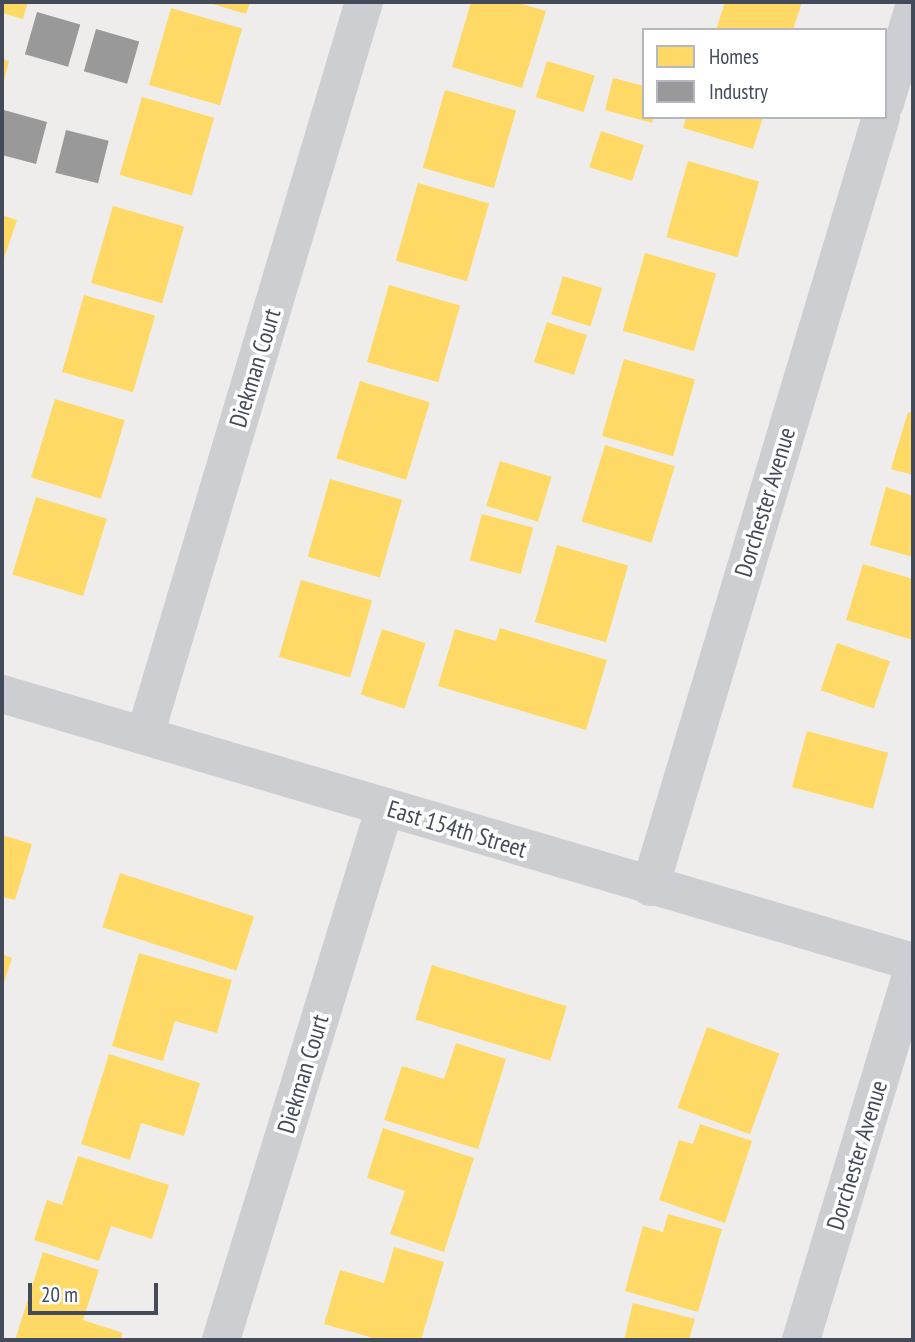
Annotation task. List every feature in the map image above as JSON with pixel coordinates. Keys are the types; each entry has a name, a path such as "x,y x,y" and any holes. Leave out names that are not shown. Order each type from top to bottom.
{"street":[{"name":"Diekman Court","path":"145,735 364,2"},
{"path":"887,96 913,10"},
{"name":"Dorchester Avenue","path":"650,887 880,119"},
{"name":"East 154th Street","path":"2,694 650,887 913,962"},
{"name":"Diekman Court","path":"221,1340 385,807"},
{"name":"Dorchester Avenue","path":"801,1340 913,969"}],"building: Homes":[{"path":"2,2 28,2 23,19 2,13"},
{"path":"206,2 250,2 246,14"},
{"path":"471,2 515,2 546,11 522,88 452,67"},
{"path":"725,2 802,2 794,28 717,28"},
{"path":"171,8 242,28 220,105 149,85"},
{"path":"2,59 9,61 3,85 2,85"},
{"path":"547,61 595,76 584,112 536,97"},
{"path":"613,78 642,85 642,119 653,119 652,123 605,110"},
{"path":"445,90 516,110 494,188 423,168"},
{"path":"142,97 214,118 192,196 120,175"},
{"path":"685,119 762,119 753,149 683,128"},
{"path":"601,131 644,145 632,181 589,167"},
{"path":"688,161 759,181 737,257 666,237"},
{"path":"418,183 489,203 467,281 396,261"},
{"path":"113,206 184,226 162,303 91,283"},
{"path":"2,215 17,220 2,264"},
{"path":"645,253 716,273 694,351 623,331"},
{"path":"563,276 602,288 591,326 551,314"},
{"path":"389,285 460,305 438,382 367,362"},
{"path":"84,295 155,315 133,392 62,372"},
{"path":"547,322 587,335 574,375 534,362"},
{"path":"624,359 695,379 673,456 602,436"},
{"path":"360,381 430,402 406,480 336,458"},
{"path":"55,399 125,420 101,499 31,477"},
{"path":"908,412 913,413 913,475 891,469"},
{"path":"605,445 675,466 651,543 582,522"},
{"path":"500,461 552,477 538,522 486,506"},
{"path":"330,479 402,500 380,578 308,557"},
{"path":"886,487 913,496 913,557 870,545"},
{"path":"36,497 107,519 83,596 12,574"},
{"path":"482,514 533,528 521,574 470,560"},
{"path":"557,545 628,565 606,642 535,622"},
{"path":"863,564 913,579 913,640 846,620"},
{"path":"301,580 372,600 350,677 279,657"},
{"path":"500,628 607,660 586,730 438,686 455,629 496,641"},
{"path":"382,629 426,643 404,709 361,695"},
{"path":"837,643 890,661 874,709 821,690"},
{"path":"807,731 888,753 873,809 792,787"},
{"path":"2,835 32,844 15,900 2,897"},
{"path":"120,873 254,917 236,971 102,927"},
{"path":"139,953 232,980 217,1033 175,1021 163,1061 112,1046"},
{"path":"2,954 12,958 2,989"},
{"path":"432,965 567,1006 550,1061 415,1020"},
{"path":"707,1027 779,1053 750,1134 678,1108"},
{"path":"456,1043 506,1059 478,1149 384,1120 402,1066 444,1079"},
{"path":"109,1054 200,1083 184,1136 141,1123 130,1160 81,1144"},
{"path":"700,1124 752,1141 725,1223 659,1200 679,1140 693,1144"},
{"path":"383,1128 474,1158 444,1252 390,1234 405,1191 367,1178"},
{"path":"78,1156 169,1185 152,1239 111,1226 99,1261 34,1240 47,1200 62,1205"},
{"path":"668,1214 722,1229 698,1312 625,1291 643,1226 663,1232"},
{"path":"394,1247 444,1262 421,1340 380,1340 324,1324 340,1270 384,1283"},
{"path":"43,1252 99,1270 83,1320 123,1333 120,1340 15,1340"},
{"path":"633,1303 695,1319 689,1340 624,1340"}],"building: Industry":[{"path":"37,12 80,24 68,67 25,54"},
{"path":"96,29 139,41 127,84 84,71"},
{"path":"4,110 47,122 36,164 2,155"},
{"path":"66,130 109,141 98,183 55,173"}]}
